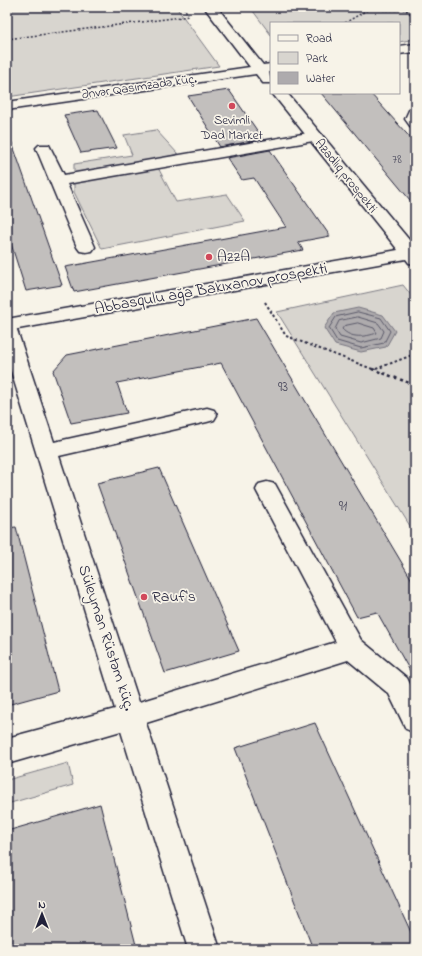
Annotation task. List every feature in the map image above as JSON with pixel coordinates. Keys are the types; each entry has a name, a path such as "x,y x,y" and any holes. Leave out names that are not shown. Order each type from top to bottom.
{"main road":[{"path":"210,7 266,69 270,81"},
{"path":"400,50 415,48"},
{"name":"Ənvər Qasımzadə küç.","path":"7,106 266,69"},
{"name":"Azadlıq prospekti","path":"280,94 314,137 413,254"},
{"path":"415,111 412,119 415,123"},
{"path":"58,181 314,137"},
{"path":"44,148 86,246"},
{"name":"Abbasqulu ağa Bakıxanov prospekti","path":"7,326 413,254"},
{"name":"Süleyman Rüstəm küç.","path":"7,326 204,949"},
{"path":"47,451 207,415"},
{"path":"267,490 352,648 406,683 415,721"},
{"path":"7,751 131,716 352,648"}],"path":[{"path":"251,8 261,7"},
{"path":"355,7 368,9 415,9"},
{"path":"347,22 368,9"},
{"path":"406,10 415,18"},
{"path":"7,39 189,16"},
{"path":"252,282 286,336 415,385"},
{"path":"375,370 415,354"}],"green space":[{"path":"7,7 176,7 219,66 7,97"},
{"path":"250,7 415,7 415,39 400,42 400,22 270,22 270,34"},
{"path":"156,130 178,154 154,160 176,202 227,194 245,221 102,249 74,192 74,164 132,155 124,135"},
{"path":"403,285 415,300 415,534 277,312"},
{"path":"68,763 73,785 7,804 7,780"}],"water":[{"path":"358,308 383,315 395,331 386,347 361,352 335,345 324,328 334,313"}],"building":[{"path":"229,90 263,139 220,147 188,96"},
{"path":"322,94 371,94 415,143 415,206"},
{"path":"98,110 117,148 81,153 64,115"},
{"path":"7,140 11,140 62,285 26,291 7,231"},
{"path":"270,150 330,236 298,242 303,250 74,292 65,267 286,227 254,178 242,180 227,158"},
{"path":"256,318 415,585 415,680 377,612 357,617 221,363 117,383 127,413 71,423 53,371 67,355"},
{"path":"159,468 239,651 165,673 97,483"},
{"path":"16,527 58,691 7,705 7,528"},
{"path":"315,723 415,941 415,949 313,949 235,748"},
{"path":"100,804 137,949 7,949 7,831"}],"place":[{"name":"Sevimli Dad Market","path":"232,106"},
{"name":"AzzA","path":"209,257"},
{"name":"Rauf's","path":"144,597"}]}
